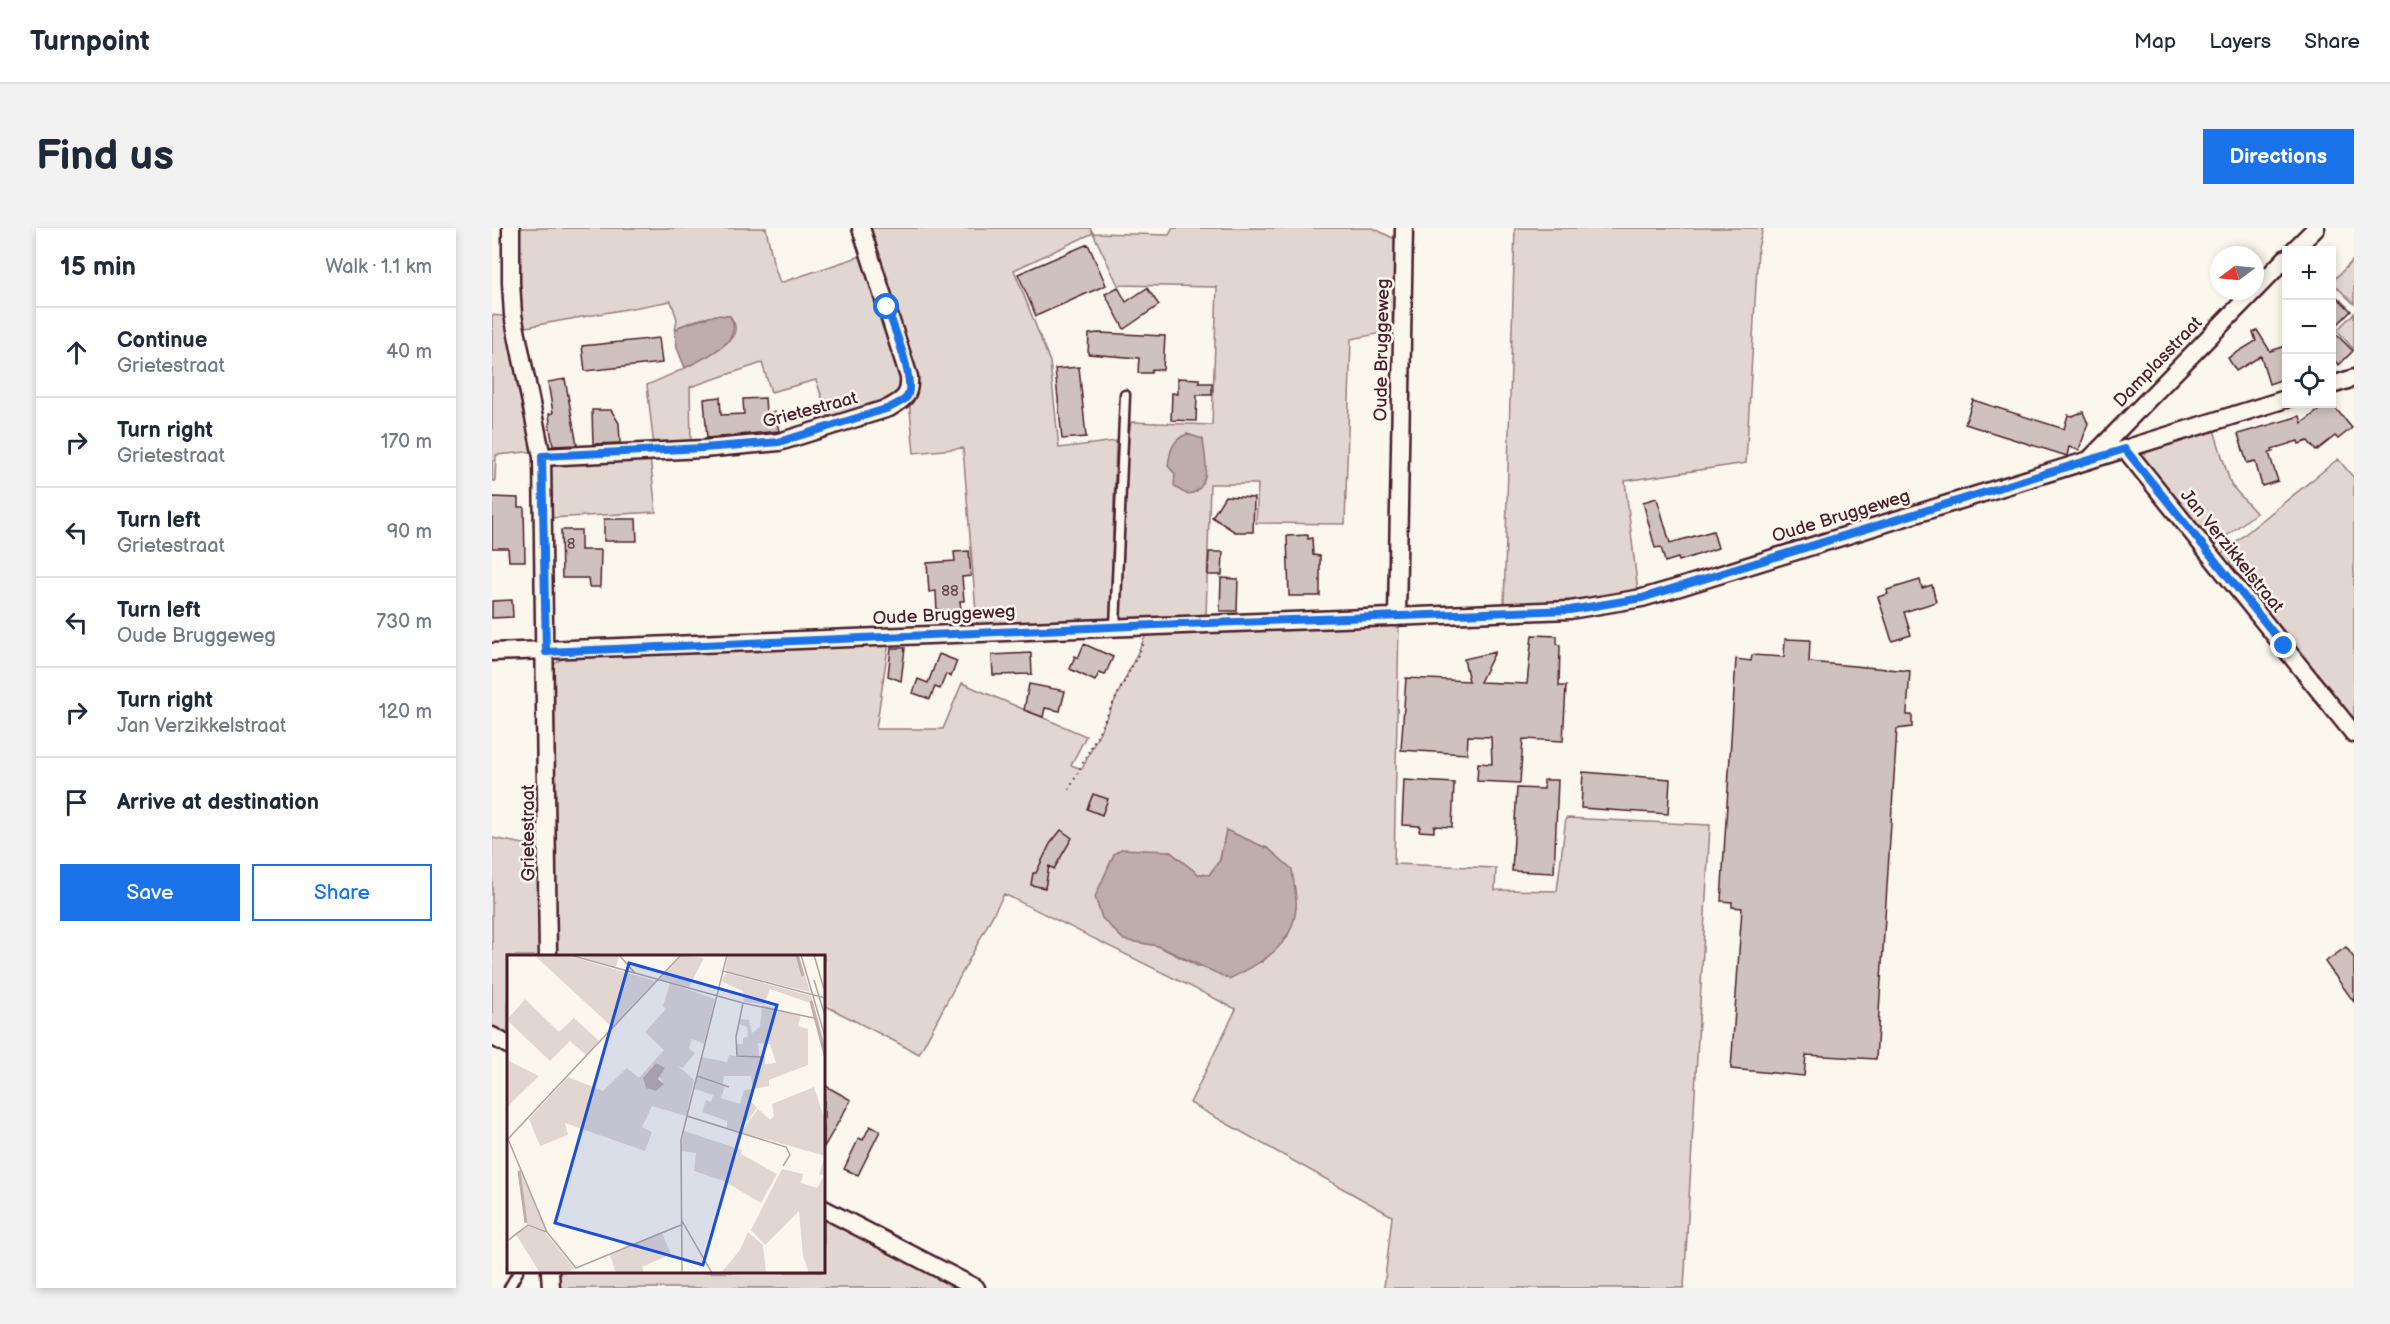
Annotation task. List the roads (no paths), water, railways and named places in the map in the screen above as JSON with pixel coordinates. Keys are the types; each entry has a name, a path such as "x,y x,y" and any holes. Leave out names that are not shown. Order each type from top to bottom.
{"street":[{"name":"Grietestraat","path":"511,228 513,315 542,456 548,955"},
{"name":"Grietestraat","path":"542,456 779,442 889,408 906,398 909,390 909,377 861,228"},
{"name":"Oude Bruggeweg","path":"1397,617 1404,228"},
{"path":"2298,246 2316,228"},
{"name":"Damplasstraat","path":"2264,281 2282,262"},
{"name":"Damplasstraat","path":"2089,459 2245,300"},
{"path":"2336,383 2354,378"},
{"name":"Oude Bruggeweg","path":"492,652 546,652 1154,625 1570,610 1642,598 2282,400"},
{"name":"Jan Verzikkelstraat","path":"2125,449 2354,734"},
{"path":"492,1036 507,1044"},
{"path":"825,1210 976,1288"},
{"path":"550,1273 551,1288"}],"lane":[{"path":"1114,627 1125,395"},
{"path":"509,1288 517,1273"}]}
